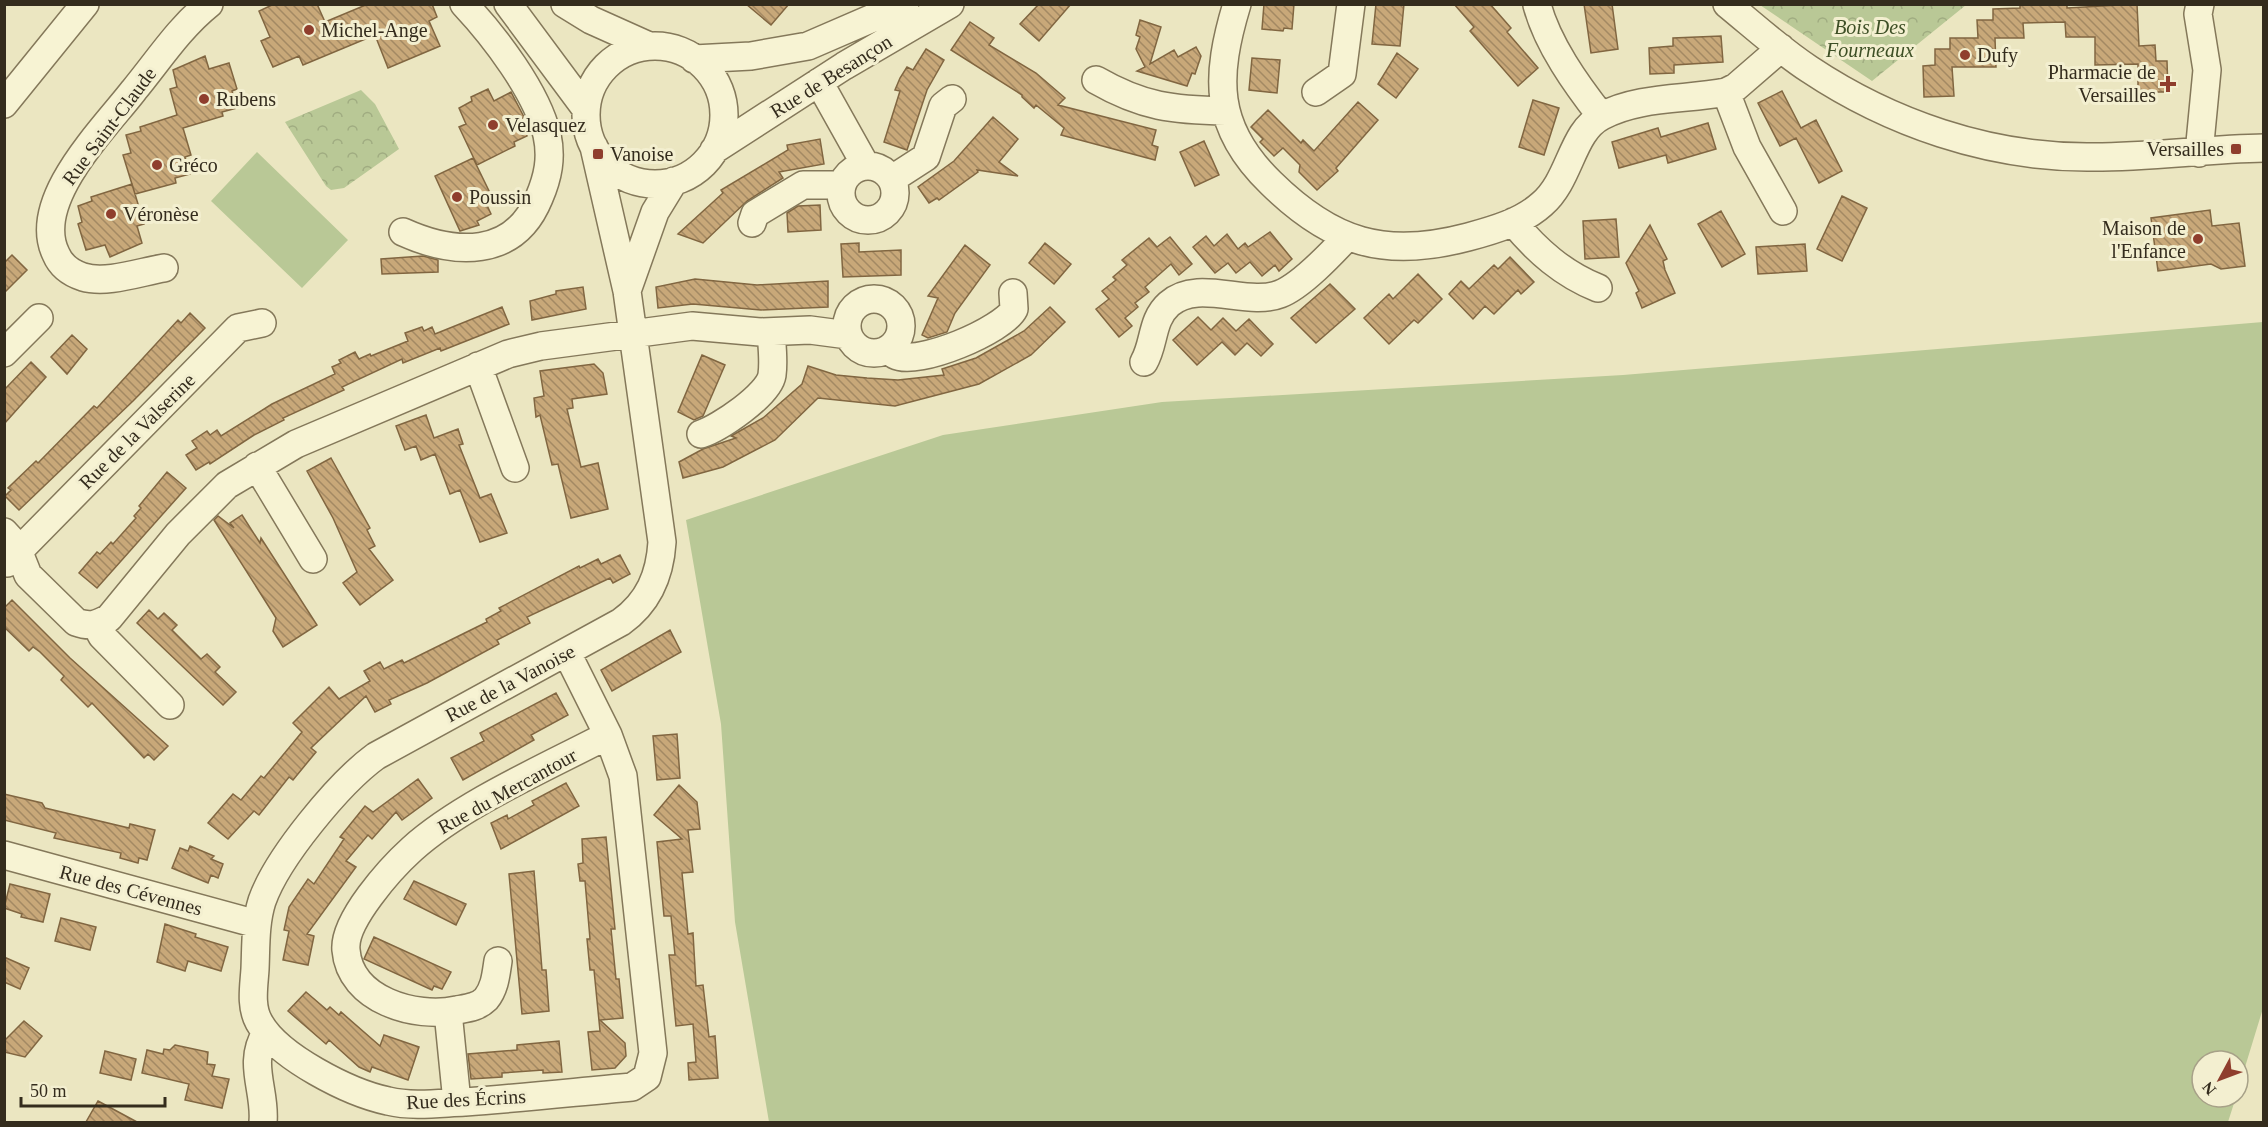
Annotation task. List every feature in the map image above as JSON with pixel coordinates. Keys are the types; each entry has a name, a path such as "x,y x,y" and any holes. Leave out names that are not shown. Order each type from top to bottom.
{"street":[{"path":"4,104 85,4"},
{"name":"Rue Saint-Claude","path":"164,268 99,278 84,277 71,272 61,264 54,251 50,237 51,220 56,203 74,167 185,27 209,4"},
{"path":"403,232 428,243 446,247 470,248 498,242 520,227 530,216 549,167 546,134 536,106 512,67 464,4"},
{"path":"508,4 586,109"},
{"path":"565,4 591,20 649,46 673,48 694,58 712,77 722,100 724,116 714,150 697,169 674,182 652,184 632,180 613,170 594,147 586,125 586,109 592,86 606,66 626,52 649,46"},
{"name":"Rue de Besançon","path":"694,58 751,56 808,46 905,4"},
{"name":"Rue de Besançon","path":"714,150 819,82 950,4"},
{"path":"1237,4 1223,58 1222,84 1231,128 1253,166 1296,206 1346,238 1384,247 1422,247 1475,235 1513,222 1542,204 1558,185 1586,129 1601,116 1633,105 1726,92 1736,87 1781,48"},
{"path":"1316,92 1342,74 1351,4"},
{"path":"1727,4 1809,69 1883,111 1929,130 1977,143 2054,156 2085,158 2264,148"},
{"path":"2199,153 2207,70 2198,14 2200,4"},
{"path":"1537,5 1542,22 1566,67 1601,116"},
{"path":"1096,80 1125,97 1175,110 1226,111"},
{"path":"819,82 866,166"},
{"path":"1726,92 1747,147 1783,211"},
{"path":"892,179 926,157 943,106 952,99"},
{"name":"Rue de la Vanoise","path":"266,1033 254,1009 257,924 270,882 285,858 363,765 398,743 567,653 630,616 651,591 659,566 662,542 627,291 594,147"},
{"path":"866,166 880,169 892,179 896,197 893,206 880,218 871,221 854,217 847,211 840,194 842,185 849,174 866,166"},
{"name":"Rue de la Vanoise","path":"627,291 655,212 674,182"},
{"path":"752,223 754,214 803,184 842,185"},
{"path":"1513,222 1551,262 1581,281 1598,288"},
{"path":"1144,362 1149,353 1155,322 1170,302 1196,294 1266,297 1281,294 1346,238"},
{"path":"888,349 896,356 907,357 946,350 1011,314 1014,309 1013,293"},
{"path":"878,300 892,307 900,321 898,337 888,349 873,353 865,352 852,342 848,335 848,319 851,312 863,302 878,300"},
{"path":"4,353 39,318"},
{"name":"Rue de la Valserine","path":"96,625 86,626 76,622 28,575 9,550 238,328 262,323"},
{"path":"170,705 102,636 96,625 109,618 203,508 227,485 296,444 508,354 541,346 692,326 771,332 810,330 848,335"},
{"path":"701,434 723,423 770,383 772,374 771,332"},
{"path":"478,366 516,468"},
{"path":"257,466 313,559"},
{"path":"567,653 608,735"},
{"name":"Rue du Mercantour","path":"498,961 493,989 476,1006 448,1012 404,1010 382,999 357,977 351,969 345,949 348,935 362,908 385,878 412,850 464,813 608,735"},
{"name":"Rue des Écrins","path":"266,1033 291,1054 320,1072 368,1095 401,1104 457,1102 632,1087 641,1083 647,1077 653,1053 623,776 608,735"},
{"name":"Rue des Cévennes","path":"4,855 257,924"},
{"path":"448,1012 457,1102"},
{"path":"263,1122 256,1057 259,1044 266,1033"}],"green space":[{"name":"Bois Des Fourneaux","path":"1760,5 1966,5 1872,81"},
{"path":"361,90 375,104 399,149 344,188 331,190 326,186 285,122"},
{"path":"257,152 348,240 302,288 211,201"},
{"path":"2263,322 2264,1005 2250,1051 2190,1049 2190,1109 2232,1109 2228,1122 769,1122 735,922 721,724 686,520 943,435 1162,402 1623,375"}],"building":[{"path":"274,4 317,4 325,22 368,4 432,4 437,17 429,21 440,46 388,68 375,35 303,65 299,56 273,67 261,41 270,37 259,11"},
{"path":"746,4 789,4 771,25"},
{"path":"1039,4 1071,4 1039,41 1020,24"},
{"path":"1264,4 1294,4 1292,29 1284,28 1283,31 1262,29"},
{"path":"1376,4 1404,4 1400,46 1372,44"},
{"path":"1454,4 1490,4 1511,28 1507,32 1538,68 1518,86 1470,31 1474,27"},
{"path":"1584,4 1612,4 1618,49 1591,53"},
{"name":"Dufy","path":"2020,4 2067,4 2067,8 2137,4 2139,46 2155,45 2156,61 2167,61 2168,92 2138,92 2138,64 2095,65 2095,37 2066,37 2065,22 2023,23 2024,38 1995,38 1996,67 1952,67 1954,96 1924,97 1923,66 1935,65 1935,49 1950,49 1950,38 1978,38 1977,20 1993,20 1993,9 2020,8"},
{"path":"1140,20 1161,27 1150,64 1174,50 1178,57 1196,47 1201,56 1195,74 1192,73 1187,86 1137,71 1145,67 1136,49 1140,37 1136,35"},
{"path":"970,22 994,38 989,45 1036,73 1065,98 1058,105 1156,130 1152,145 1158,147 1155,160 1061,135 1064,128 1036,105 1034,108 1022,95 951,50"},
{"path":"1721,36 1723,62 1674,65 1674,73 1650,74 1649,48 1673,46 1673,38"},
{"path":"926,49 944,60 927,90 907,150 884,142 900,91 895,90 900,78 907,67 913,70"},
{"path":"1397,53 1418,69 1396,98 1378,84"},
{"path":"205,56 209,69 229,63 237,89 232,91 237,108 222,112 223,116 183,128 191,155 185,157 190,174 175,178 176,183 135,194 123,155 131,153 126,135 141,131 140,127 177,115 170,89 177,87 173,70"},
{"path":"1252,58 1280,60 1277,93 1249,90"},
{"name":"Velasquez","path":"488,89 494,101 511,92 524,117 520,120 527,136 514,142 515,146 477,165 459,127 466,124 459,108 472,101 471,97"},
{"path":"1782,91 1801,128 1816,120 1842,171 1819,183 1796,138 1780,146 1758,103"},
{"path":"1533,100 1559,108 1544,155 1519,147"},
{"path":"1358,102 1378,120 1336,168 1338,171 1317,190 1299,172 1300,165 1283,148 1274,156 1260,142 1263,139 1251,127 1268,110 1301,143 1303,140 1314,151"},
{"path":"993,117 1018,139 999,162 1018,176 977,170 978,172 939,200 937,198 929,203 918,187 954,161"},
{"path":"1708,123 1716,149 1668,163 1666,155 1619,168 1612,142 1658,128 1661,137"},
{"path":"820,139 824,164 779,172 783,178 747,201 703,243 678,234 723,193 721,190 788,150 787,145"},
{"path":"1204,141 1219,175 1195,186 1180,152"},
{"name":"Poussin","path":"473,158 491,195 484,199 491,214 477,221 479,225 460,231 435,176"},
{"name":"Véronèse","path":"132,184 144,224 137,226 142,243 110,257 105,245 86,250 78,224 82,222 78,206 92,201 91,197"},
{"path":"1842,196 1867,208 1842,261 1817,249"},
{"path":"820,205 821,230 788,232 787,213 798,206"},
{"name":"Maison de l'Enfance","path":"2210,210 2212,226 2239,223 2245,266 2221,269 2211,264 2158,271 2151,218"},
{"path":"1721,211 1745,254 1722,267 1698,224"},
{"path":"1616,219 1619,257 1585,259 1583,221"},
{"path":"1650,225 1667,259 1663,261 1665,270 1675,293 1642,308 1636,293 1639,291 1626,263"},
{"path":"1270,232 1292,259 1279,271 1275,265 1262,276 1250,262 1236,273 1228,263 1215,273 1193,247 1206,236 1214,246 1227,234 1238,249 1245,243 1248,247"},
{"path":"1170,237 1192,264 1179,275 1171,264 1145,287 1149,292 1135,303 1138,307 1125,318 1132,326 1119,337 1096,309 1109,299 1102,291 1116,280 1113,277 1127,265 1122,260 1149,238 1157,247"},
{"path":"859,243 859,252 901,250 901,275 843,277 841,244"},
{"path":"1045,243 1071,264 1054,284 1029,263"},
{"path":"1805,244 1807,271 1758,274 1756,247"},
{"path":"965,245 990,265 955,313 947,332 928,338 922,335 938,298 928,296"},
{"path":"12,255 27,270 4,293 4,263"},
{"path":"423,256 438,260 438,272 382,274 381,259"},
{"path":"1510,257 1534,282 1521,294 1518,290 1494,314 1485,306 1473,319 1449,294 1461,281 1469,289 1494,265 1498,269"},
{"path":"1418,274 1442,299 1418,323 1414,320 1389,344 1364,318 1389,294 1393,299"},
{"path":"695,279 757,285 828,281 828,307 761,310 693,304 658,308 656,287"},
{"path":"1330,284 1355,309 1316,343 1291,318"},
{"path":"583,287 586,309 532,320 530,301 556,294 556,291"},
{"path":"502,307 509,324 441,351 440,348 403,363 402,359 342,387 344,390 283,418 284,420 196,470 186,455 197,448 192,441 207,431 210,435 217,430 221,436 272,404 335,374 332,367 341,363 339,360 355,352 359,359 370,354 371,356 408,341 405,333 422,327 424,331 432,327 435,334"},
{"path":"1050,307 1065,322 1031,355 979,384 895,406 818,398 775,440 723,467 683,478 679,462 703,449 736,438 731,436 763,418 802,384 808,366 836,375 867,378 898,380 944,375 942,369 976,358 1024,331"},
{"path":"190,313 205,328 133,401 19,510 5,496 11,490 8,488 36,461 38,463 94,406 97,408 178,320 181,323"},
{"path":"1198,317 1211,330 1223,318 1236,331 1249,319 1273,344 1261,356 1247,343 1235,355 1222,342 1197,365 1173,340"},
{"path":"72,335 87,349 67,374 51,357"},
{"path":"702,355 725,365 703,416 694,420 678,412"},
{"path":"31,362 46,377 4,424 4,390"},
{"path":"594,364 603,373 607,394 572,399 573,408 567,409 581,467 598,463 608,509 571,518 558,464 552,465 540,415 536,417 534,398 544,396 540,371"},
{"path":"426,415 434,438 458,429 463,444 459,445 480,498 491,494 507,533 480,542 460,490 450,494 435,454 421,460 416,446 405,450 396,426"},
{"path":"331,458 370,528 367,530 375,546 369,549 393,580 360,605 343,583 357,572 333,518 307,471"},
{"path":"167,472 186,488 97,588 79,573 97,552 100,554 111,542 113,544 136,518 134,516 141,508 139,506"},
{"path":"242,515 260,543 261,538 317,625 283,647 273,631 276,618 214,520 218,516 234,528 230,523"},
{"path":"620,555 630,574 613,583 610,578 527,617 530,623 497,640 499,644 427,683 389,700 391,704 375,712 366,696 311,748 316,752 293,780 289,777 259,815 254,811 228,839 208,823 233,794 241,800 261,776 264,778 302,732 293,723 329,687 339,699 370,681 364,671 380,662 384,669 402,660 404,663 487,622 486,619 501,611 499,608 579,566 580,568 598,559 601,564"},
{"path":"12,600 70,658 168,746 154,760 148,754 144,758 92,703 88,707 61,680 64,676 40,652 33,647 29,651 4,627 4,608"},
{"path":"149,610 158,619 164,613 177,625 172,630 201,659 207,654 220,667 215,672 236,692 223,705 137,623"},
{"path":"670,630 681,652 612,691 601,670"},
{"path":"556,693 568,715 531,735 534,740 463,780 451,758 484,741 480,733"},
{"path":"677,734 680,778 657,780 653,736"},
{"path":"418,779 432,798 402,820 396,812 372,839 368,835 346,861 356,867 307,934 314,936 308,965 283,960 289,931 284,930 289,907 308,879 314,884 344,839 340,837 365,806 373,812"},
{"path":"566,783 579,806 501,849 491,823 507,815 508,819 534,805 532,801"},
{"path":"679,785 697,802 700,829 688,830 693,872 682,873 688,934 693,933 696,986 703,985 709,1037 715,1036 718,1078 689,1080 688,1063 696,1062 693,1024 676,1026 669,955 675,955 671,916 664,916 657,842 682,839 654,815"},
{"path":"4,794 42,803 45,808 129,828 130,824 155,830 147,860 139,858 138,863 120,858 121,853 54,838 56,833 4,820"},
{"path":"606,837 615,929 611,929 623,1018 600,1020 625,1043 626,1056 615,1068 592,1070 588,1032 600,1031 594,970 590,970 585,881 580,881 578,864 583,863 582,839"},
{"path":"190,846 214,856 211,859 223,864 218,878 211,875 208,883 172,868 180,848 188,851"},
{"path":"534,871 542,970 546,970 549,1011 522,1014 509,874"},
{"path":"414,881 466,904 456,925 404,899"},
{"path":"10,884 50,894 43,922 21,917 22,914 4,908"},
{"path":"61,918 96,927 90,950 55,941"},
{"path":"165,924 196,934 195,937 228,947 221,971 188,961 185,971 157,962"},
{"path":"374,937 451,972 442,989 434,986 432,990 364,959"},
{"path":"4,957 29,968 20,989 4,982"},
{"path":"306,992 327,1010 330,1007 339,1015 341,1012 380,1046 384,1035 419,1047 408,1080 372,1067 370,1072 359,1067 329,1040 326,1044 288,1011"},
{"path":"24,1021 42,1036 25,1057 4,1052 4,1041"},
{"path":"559,1041 562,1072 543,1073 543,1070 502,1073 502,1077 471,1079 468,1054 517,1050 517,1045"},
{"path":"175,1045 208,1052 207,1064 215,1065 212,1076 229,1079 222,1108 185,1100 189,1084 142,1073 147,1050 163,1054 164,1049 170,1050"},
{"path":"105,1051 136,1059 131,1080 100,1073"},
{"path":"98,1101 137,1122 86,1122"}],"place":[{"name":"Michel-Ange","path":"309,30"},
{"name":"Dufy","path":"1965,55"},
{"name":"Pharmacie de Versailles","path":"2168,84"},
{"name":"Rubens","path":"204,99"},
{"name":"Velasquez","path":"493,125"},
{"name":"Versailles","path":"2236,149"},
{"name":"Vanoise","path":"598,154"},
{"name":"Gréco","path":"157,165"},
{"name":"Poussin","path":"457,197"},
{"name":"Véronèse","path":"111,214"},
{"name":"Maison de l'Enfance","path":"2198,239"}]}
